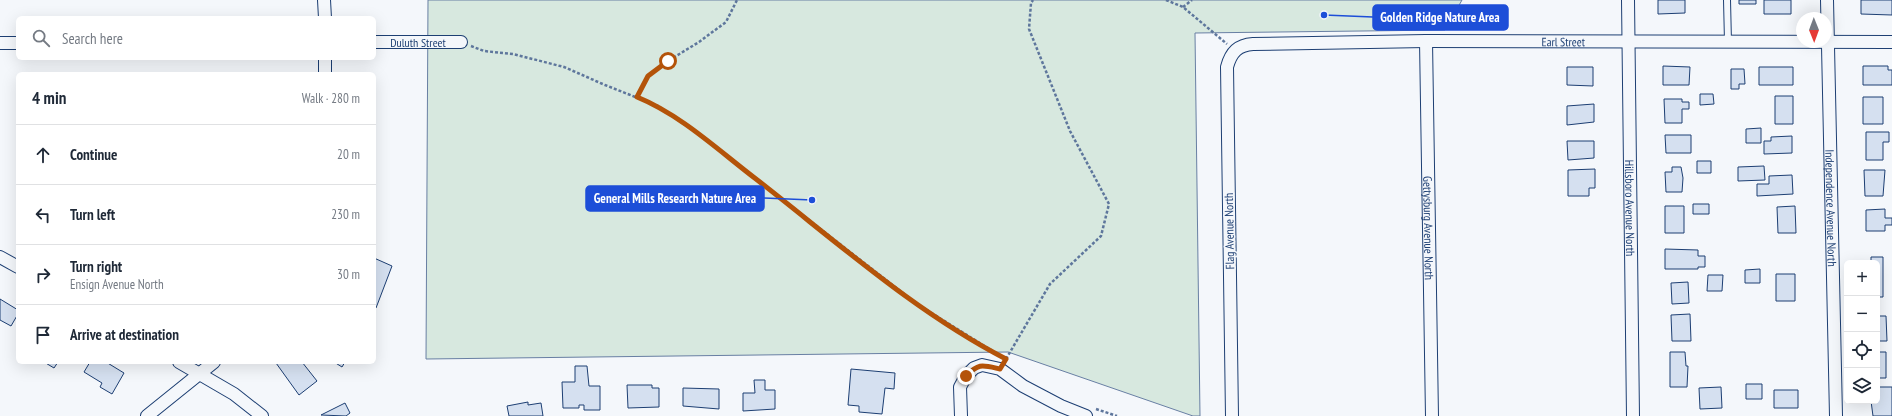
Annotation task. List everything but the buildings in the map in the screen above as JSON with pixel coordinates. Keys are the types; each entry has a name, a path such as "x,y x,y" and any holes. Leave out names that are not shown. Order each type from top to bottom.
{"street":[{"path":"324,0 325,16"},
{"name":"Hillsboro Avenue North","path":"1628,0 1634,416"},
{"name":"Independence Avenue North","path":"1827,0 1827,12"},
{"name":"Earl Street","path":"1236,49 1244,45 1253,44 1426,41 1796,43"},
{"name":"Gettysburg Avenue North","path":"1426,41 1432,416"},
{"name":"Duluth Street","path":"376,42 461,42"},
{"name":"Earl Street","path":"1832,43 1892,42"},
{"path":"0,43 16,43"},
{"name":"Independence Avenue North","path":"1828,48 1836,416"},
{"name":"Flag Avenue North","path":"1232,416 1227,67 1230,57 1236,49"},
{"path":"325,60 325,72"},
{"path":"0,257 16,266"},
{"path":"182,364 234,394 262,416"},
{"path":"147,416 212,364"},
{"path":"961,416 960,387 966,376 974,368 982,365 1003,364 1023,386 1061,406 1086,416"}],"lane":[{"path":"1727,0 1728,42"}],"path":[{"path":"637,97 648,76 726,22 737,0"},
{"path":"461,42 484,51 513,54 564,66 658,106 697,133 917,304 984,347 1003,364 1050,284 1101,236 1109,204 1070,131 1029,29 1032,0"},
{"path":"1166,0 1183,7 1236,49"},
{"path":"1183,7 1192,0"}],"shaded area":[{"path":"428,0 1462,0 1445,30 1195,33 1200,416 1193,416 1008,352 426,359"}],"place":[{"name":"Golden Ridge Nature Area","path":"1324,15"},
{"name":"General Mills Research Nature Area","path":"812,200"}],"route":[{"path":"668,61 648,76 637,97 658,106 697,133 917,304 984,347 1006,359 1000,369 982,365 974,368 966,376"}]}
